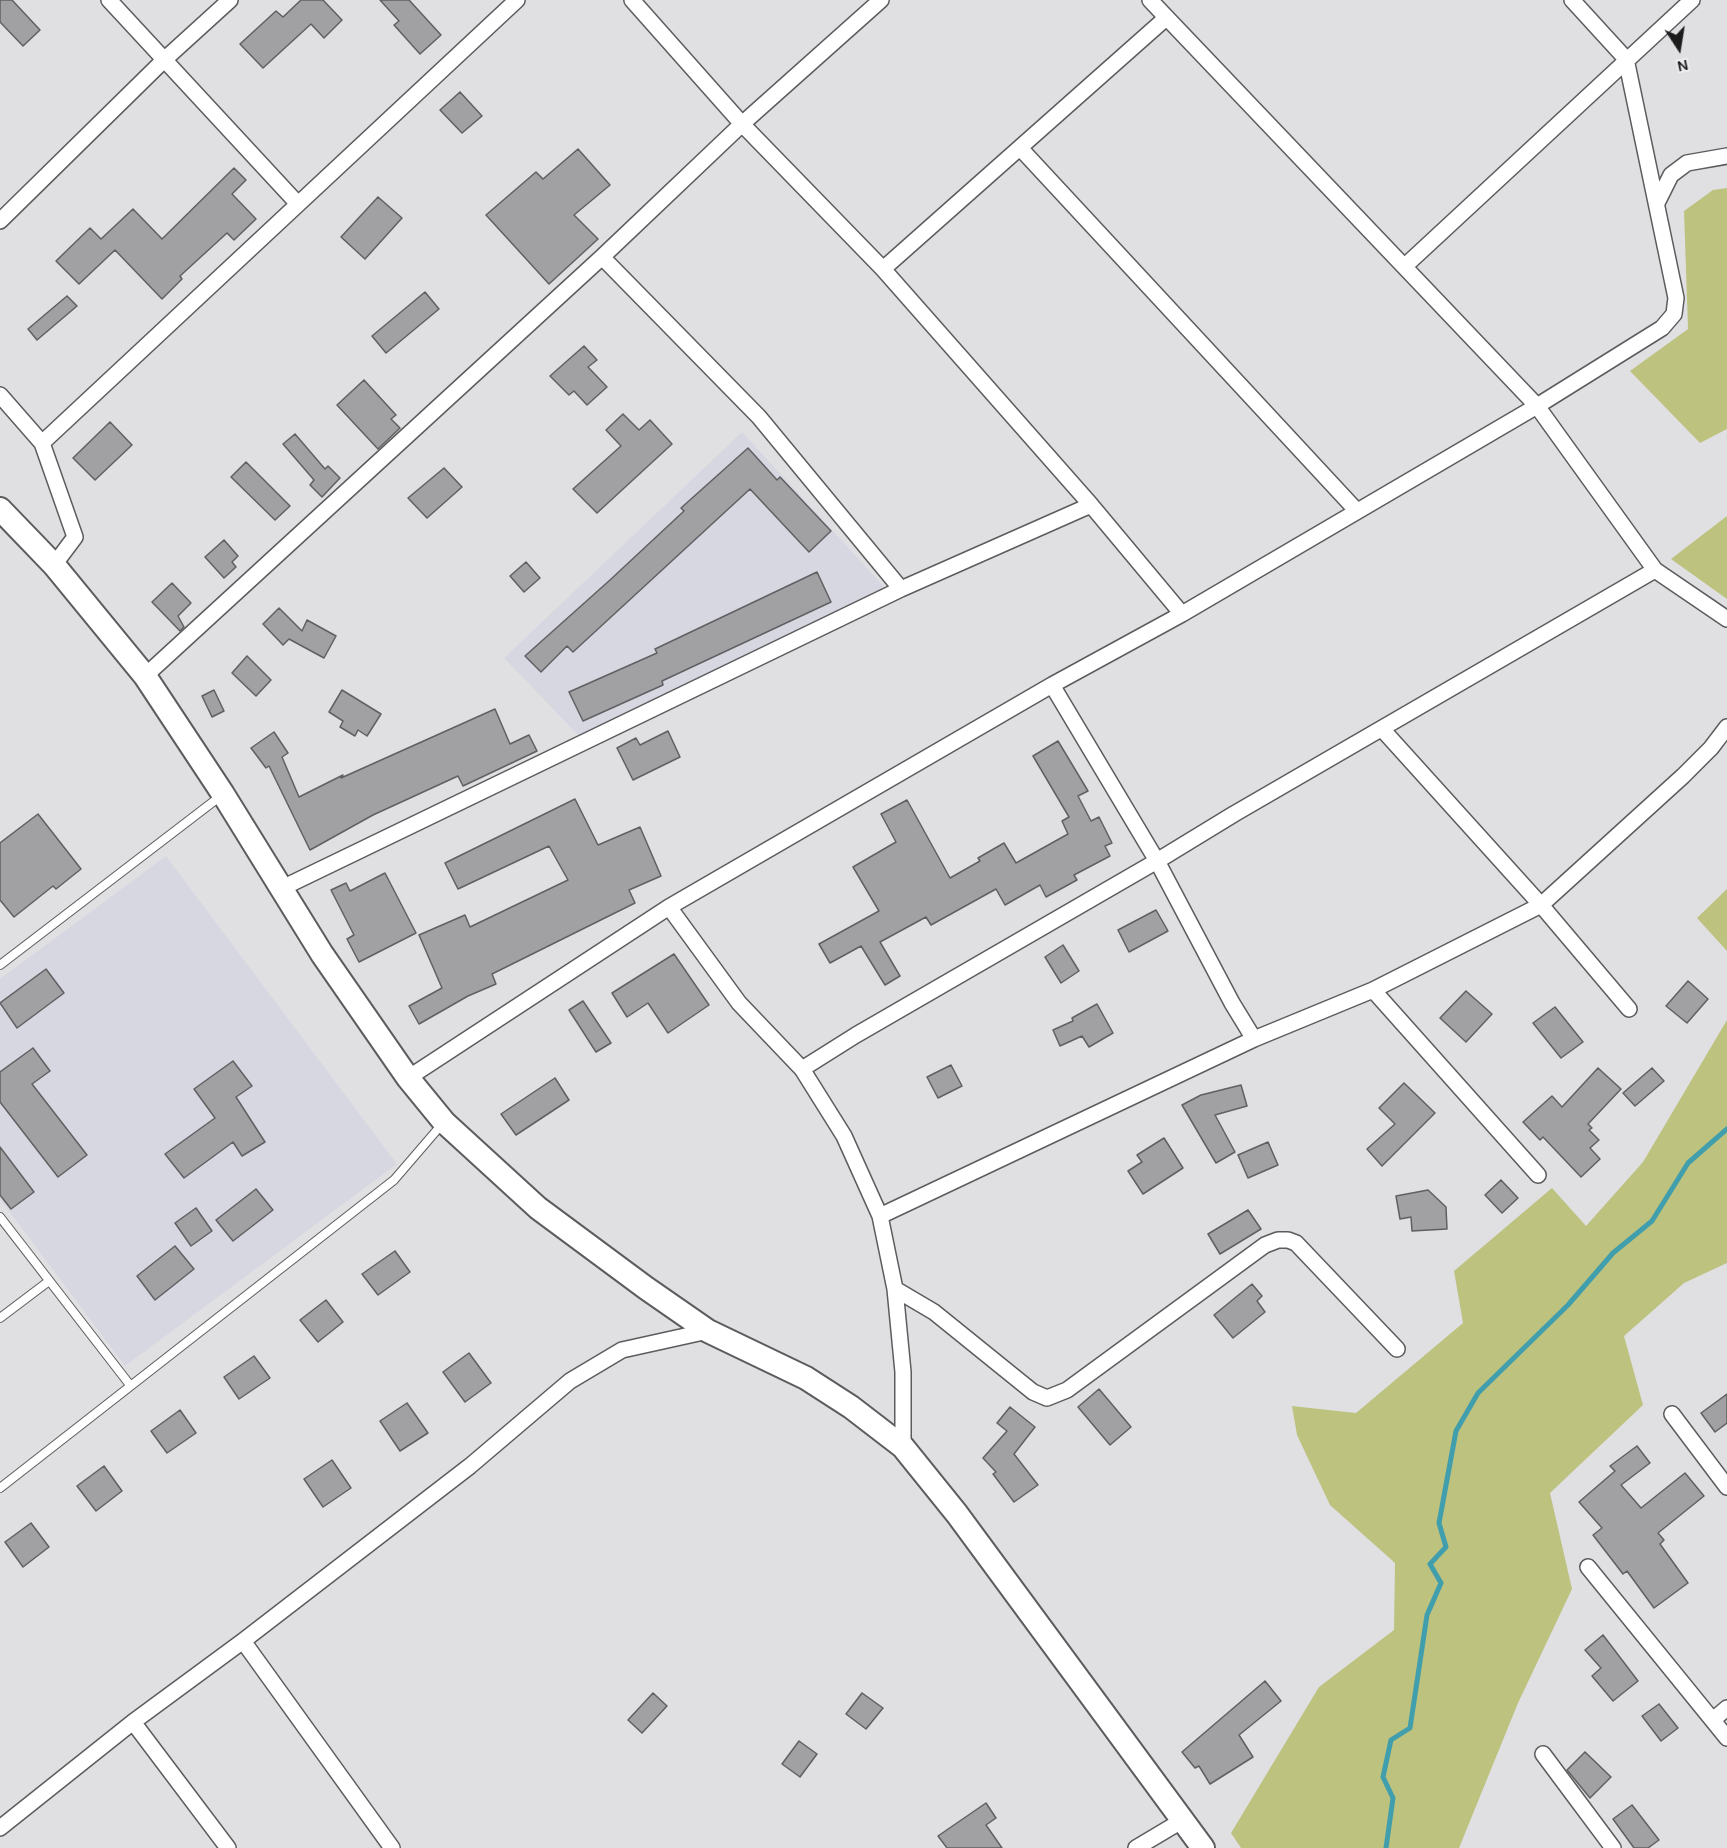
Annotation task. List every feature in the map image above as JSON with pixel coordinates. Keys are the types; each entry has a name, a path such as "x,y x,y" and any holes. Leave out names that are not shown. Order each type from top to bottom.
{"main road":[{"path":"0,509 54,565 145,676 224,794 280,889 408,1078 444,1122 538,1208 708,1331 806,1378 851,1407 903,1447 963,1522 1203,1848"}],"street":[{"path":"109,0 298,204"},
{"path":"0,221 164,60 230,0"},
{"path":"42,442 516,0"},
{"path":"632,0 742,124 883,269 1091,505 1182,614"},
{"path":"145,676 602,257 742,124 881,0"},
{"path":"1150,0 1537,406 1655,570 1727,620"},
{"path":"408,1078 669,907 1052,685 1182,614 1537,406 1662,328 1674,314 1676,298 1626,59 1572,0"},
{"path":"1406,266 1692,0"},
{"path":"883,269 1166,18"},
{"path":"1021,149 1356,510"},
{"path":"1657,203 1671,175 1687,162 1727,156"},
{"path":"602,257 759,417 901,589"},
{"path":"0,395 42,442 75,537 54,565"},
{"path":"280,889 901,589 1091,505"},
{"path":"802,1069 1233,814 1655,570"},
{"path":"1052,685 1157,861 1232,1003 1254,1038"},
{"path":"880,1216 1254,1038 1373,990 1541,905 1683,776 1711,748 1727,727"},
{"path":"1382,729 1541,905 1629,1009"},
{"path":"669,907 739,1003 802,1069 844,1136 880,1216 894,1289 903,1372 903,1447"},
{"path":"1373,990 1538,1174"},
{"path":"894,1289 934,1312 1033,1392 1047,1398 1066,1390 1265,1245 1278,1240 1288,1240 1296,1243 1396,1349"},
{"path":"0,1828 133,1722 243,1641 470,1466 570,1381 622,1350 708,1331"},
{"path":"1672,1414 1727,1487"},
{"path":"1588,1567 1714,1719 1727,1738"},
{"path":"243,1641 392,1848"},
{"path":"1714,1719 1727,1708"},
{"path":"133,1722 228,1848"},
{"path":"1543,1754 1612,1848"},
{"path":"1136,1848 1183,1820"}],"lane":[{"path":"0,965 224,794"},
{"path":"0,1488 394,1180 444,1122"},
{"path":"0,1217 130,1385"},
{"path":"0,1318 49,1281"}],"shaded area":[{"path":"742,432 887,590 580,737 504,658"},
{"path":"166,856 397,1164 125,1366 0,1199 0,979"}],"green space":[{"path":"1727,188 1727,429 1700,443 1630,371 1688,329 1684,211 1713,190"},
{"path":"1727,516 1727,599 1671,559"},
{"path":"1727,889 1727,951 1697,918"},
{"path":"1727,1020 1727,1263 1684,1283 1624,1336 1643,1405 1550,1493 1572,1589 1518,1703 1459,1848 1241,1848 1231,1833 1319,1687 1394,1630 1395,1563 1330,1505 1297,1435 1292,1406 1356,1413 1463,1323 1454,1271 1552,1188 1586,1226 1643,1162"}],"building":[{"path":"0,0 12,0 40,30 23,46 0,22"},
{"path":"301,0 323,0 342,20 324,38 311,24 263,68 240,44 276,11 283,17"},
{"path":"380,0 409,0 441,35 420,54 394,25 399,21"},
{"path":"460,92 482,116 462,133 440,110"},
{"path":"578,149 610,185 574,215 598,239 549,284 486,215 536,172 543,179"},
{"path":"234,168 246,180 232,194 256,219 234,240 227,233 180,276 182,279 162,299 115,250 79,284 56,261 90,228 101,239 133,209 162,239"},
{"path":"378,197 402,218 365,259 341,237"},
{"path":"425,292 439,309 386,353 372,336"},
{"path":"67,296 77,306 37,340 28,329"},
{"path":"584,346 597,360 588,367 607,387 587,405 574,391 569,395 550,376"},
{"path":"364,380 396,415 391,419 400,428 378,449 337,405"},
{"path":"623,414 639,430 650,420 672,444 597,513 573,489 621,446 606,430"},
{"path":"110,422 132,445 95,480 73,458"},
{"path":"295,434 325,469 328,466 340,478 322,497 310,485 314,480 283,444"},
{"path":"748,448 777,480 780,477 831,531 809,552 750,489 573,652 567,646 541,672 525,656 684,511 681,508"},
{"path":"246,462 290,506 275,520 231,477"},
{"path":"444,468 462,487 427,518 408,498"},
{"path":"224,540 238,556 232,562 236,567 224,578 205,557"},
{"path":"526,562 540,578 524,592 510,576"},
{"path":"817,572 831,602 662,681 663,685 583,721 569,692 657,653 655,649"},
{"path":"172,583 191,603 178,616 184,627 180,631 152,602"},
{"path":"279,608 302,631 307,620 336,636 324,658 289,639 283,645 263,624"},
{"path":"247,656 271,680 256,696 232,673"},
{"path":"214,690 224,711 212,717 202,696"},
{"path":"342,690 381,714 367,736 358,730 355,736 340,727 343,721 329,712"},
{"path":"495,709 510,744 529,735 537,751 463,786 458,776 373,815 310,850 269,766 266,768 251,748 274,732 288,753 282,757 299,797 343,775 341,778"},
{"path":"668,731 680,757 633,780 617,748 636,738 640,745"},
{"path":"1058,741 1088,791 1078,796 1091,821 1099,817 1112,843 1105,846 1110,856 1074,875 1077,880 1046,897 1040,885 1005,905 996,889 931,925 926,917 880,942 900,976 885,985 861,946 830,963 819,944 879,911 853,867 896,842 881,814 907,800 950,878 980,861 978,858 1004,843 1016,863 1068,834 1062,821 1069,817 1033,756"},
{"path":"575,799 598,845 640,827 661,876 629,890 635,903 492,974 496,984 468,996 419,1024 409,1006 442,988 419,935 465,915 470,927 568,880 549,846 458,889 445,863"},
{"path":"38,814 81,869 56,889 53,886 14,917 0,900 0,843"},
{"path":"385,873 416,933 359,962 347,939 354,935 331,890 346,883 350,891"},
{"path":"1156,910 1168,931 1129,952 1118,930"},
{"path":"1063,945 1079,971 1061,983 1045,957"},
{"path":"674,954 709,1005 668,1033 648,1003 627,1017 612,993"},
{"path":"46,969 64,993 17,1028 0,1003"},
{"path":"1688,981 1708,999 1687,1023 1666,1006"},
{"path":"1466,991 1492,1014 1466,1042 1440,1018"},
{"path":"583,1001 611,1043 596,1052 569,1010"},
{"path":"1097,1004 1113,1033 1089,1047 1082,1036 1060,1046 1053,1030 1073,1021 1072,1018"},
{"path":"1555,1007 1583,1042 1561,1058 1533,1023"},
{"path":"33,1048 50,1071 32,1084 87,1155 58,1177 0,1102 0,1072"},
{"path":"233,1061 252,1086 236,1097 265,1142 242,1156 233,1142 184,1178 165,1154 215,1118 194,1089"},
{"path":"951,1065 962,1086 938,1098 927,1077"},
{"path":"1598,1068 1621,1089 1588,1124 1592,1128 1589,1130 1599,1140 1590,1148 1600,1159 1581,1177 1543,1137 1540,1140 1523,1122 1552,1096 1562,1107"},
{"path":"1652,1068 1664,1081 1635,1106 1623,1093"},
{"path":"555,1078 569,1100 516,1135 501,1114"},
{"path":"1404,1083 1435,1113 1382,1166 1367,1149 1395,1124 1379,1108"},
{"path":"1241,1085 1247,1106 1215,1115 1235,1152 1216,1163 1182,1105 1201,1095"},
{"path":"1164,1138 1183,1168 1143,1194 1128,1171 1142,1162 1137,1155"},
{"path":"1268,1142 1278,1165 1248,1178 1238,1155"},
{"path":"0,1147 34,1192 11,1209 0,1195"},
{"path":"1501,1180 1518,1198 1502,1213 1485,1195"},
{"path":"256,1189 273,1210 233,1241 216,1220"},
{"path":"1428,1190 1446,1207 1447,1229 1412,1231 1411,1217 1400,1219 1396,1196"},
{"path":"196,1208 212,1231 191,1246 175,1223"},
{"path":"1248,1210 1261,1229 1220,1254 1208,1234"},
{"path":"175,1246 194,1269 155,1300 137,1276"},
{"path":"395,1251 410,1272 378,1295 362,1274"},
{"path":"1252,1284 1262,1296 1257,1301 1265,1312 1233,1338 1214,1315"},
{"path":"326,1300 343,1322 318,1342 300,1320"},
{"path":"469,1353 491,1383 465,1402 443,1372"},
{"path":"254,1356 270,1378 239,1399 224,1377"},
{"path":"1099,1389 1131,1427 1110,1445 1078,1407"},
{"path":"1727,1394 1727,1423 1715,1432 1701,1413"},
{"path":"407,1403 428,1433 400,1451 380,1421"},
{"path":"1010,1407 1035,1427 1014,1454 1038,1485 1014,1502 993,1474 996,1472 983,1458 1007,1431 997,1423"},
{"path":"180,1410 196,1433 167,1453 151,1431"},
{"path":"1637,1446 1650,1463 1621,1485 1641,1508 1685,1473 1704,1496 1658,1533 1664,1540 1660,1544 1688,1583 1654,1608 1627,1571 1623,1574 1593,1535 1602,1528 1579,1502 1615,1471 1610,1466"},
{"path":"332,1460 351,1488 323,1507 304,1479"},
{"path":"104,1466 122,1491 96,1511 77,1486"},
{"path":"31,1523 49,1547 23,1567 5,1542"},
{"path":"1603,1635 1638,1681 1613,1701 1592,1676 1601,1668 1585,1650"},
{"path":"1265,1681 1281,1701 1239,1735 1253,1757 1210,1784 1199,1766 1195,1768 1182,1752"},
{"path":"653,1693 667,1706 642,1733 628,1720"},
{"path":"862,1693 883,1708 866,1729 846,1714"},
{"path":"1659,1704 1678,1728 1661,1741 1642,1716"},
{"path":"799,1741 817,1754 800,1777 782,1764"},
{"path":"1585,1752 1611,1777 1590,1798 1567,1770"},
{"path":"986,1803 996,1818 986,1825 1002,1848 947,1848 938,1836"},
{"path":"1632,1805 1659,1840 1648,1848 1634,1848 1613,1819"}],"waterway":[{"path":"1386,1848 1393,1798 1383,1777 1391,1740 1410,1728 1427,1615 1441,1583 1430,1564 1446,1547 1439,1523 1456,1431 1478,1393 1568,1305 1613,1253 1652,1221 1688,1163 1727,1129"}]}
